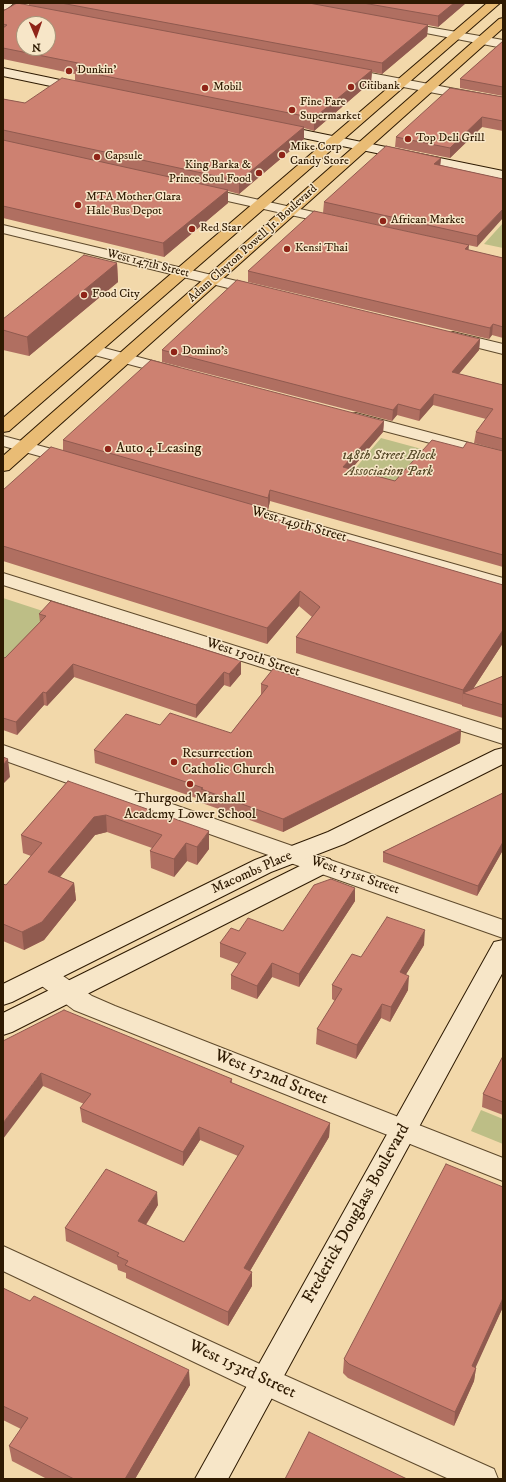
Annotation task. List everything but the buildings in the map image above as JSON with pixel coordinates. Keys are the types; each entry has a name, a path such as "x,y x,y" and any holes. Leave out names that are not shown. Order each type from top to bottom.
{"main road":[{"path":"3,6 8,3"},
{"name":"Adam Clayton Powell Jr. Boulevard","path":"3,427 494,3"},
{"name":"Adam Clayton Powell Jr. Boulevard","path":"3,466 503,22"},
{"path":"3,72 95,91"},
{"path":"263,126 503,175"},
{"name":"Macombs Place","path":"3,995 263,866 336,838 503,755"},
{"name":"West 151st Street","path":"292,855 503,929"},
{"name":"Macombs Place","path":"3,1025 322,865"},
{"name":"Frederick Douglass Boulevard","path":"211,1479 503,949"}],"street":[{"path":"3,6 21,11"},
{"path":"386,23 503,44"},
{"path":"329,69 503,102"},
{"path":"188,189 349,224"},
{"name":"West 147th Street","path":"3,229 273,294"},
{"path":"442,334 503,349"},
{"path":"93,350 186,374"},
{"path":"341,414 503,456"},
{"path":"3,441 88,465"},
{"name":"West 149th Street","path":"218,502 503,584"},
{"name":"West 150th Street","path":"3,579 503,737"},
{"name":"West 151st Street","path":"3,752 292,855"},
{"name":"West 152nd Street","path":"44,975 84,1003 106,1013 503,1170"},
{"name":"West 153rd Street","path":"3,1258 265,1381 483,1479"}],"green space":[{"path":"503,223 503,248 484,244"},
{"name":"148th Street Block Association Park","path":"381,438 429,451 396,491 347,478"},
{"path":"3,598 52,614 3,662"},
{"path":"481,1110 503,1119 503,1144 471,1131"}],"place":[{"name":"Dunkin'","path":"69,71"},
{"name":"Citibank","path":"351,87"},
{"name":"Mobil","path":"205,88"},
{"name":"Fine Fare Supermarket","path":"292,110"},
{"name":"Top Deli Grill","path":"408,139"},
{"name":"Mike Corp Candy Store","path":"282,155"},
{"name":"Capsule","path":"97,157"},
{"name":"King Barka & Prince Soul Food","path":"259,173"},
{"name":"MTA Mother Clara Hale Bus Depot","path":"78,205"},
{"name":"African Market","path":"383,221"},
{"name":"Red Star","path":"192,229"},
{"name":"Kensi Thai","path":"287,249"},
{"name":"Food City","path":"84,295"},
{"name":"Domino's","path":"174,352"},
{"name":"Auto 4 Leasing","path":"108,449"},
{"name":"Resurrection Catholic Church","path":"174,762"},
{"name":"Thurgood Marshall Academy Lower School","path":"190,784"}]}
